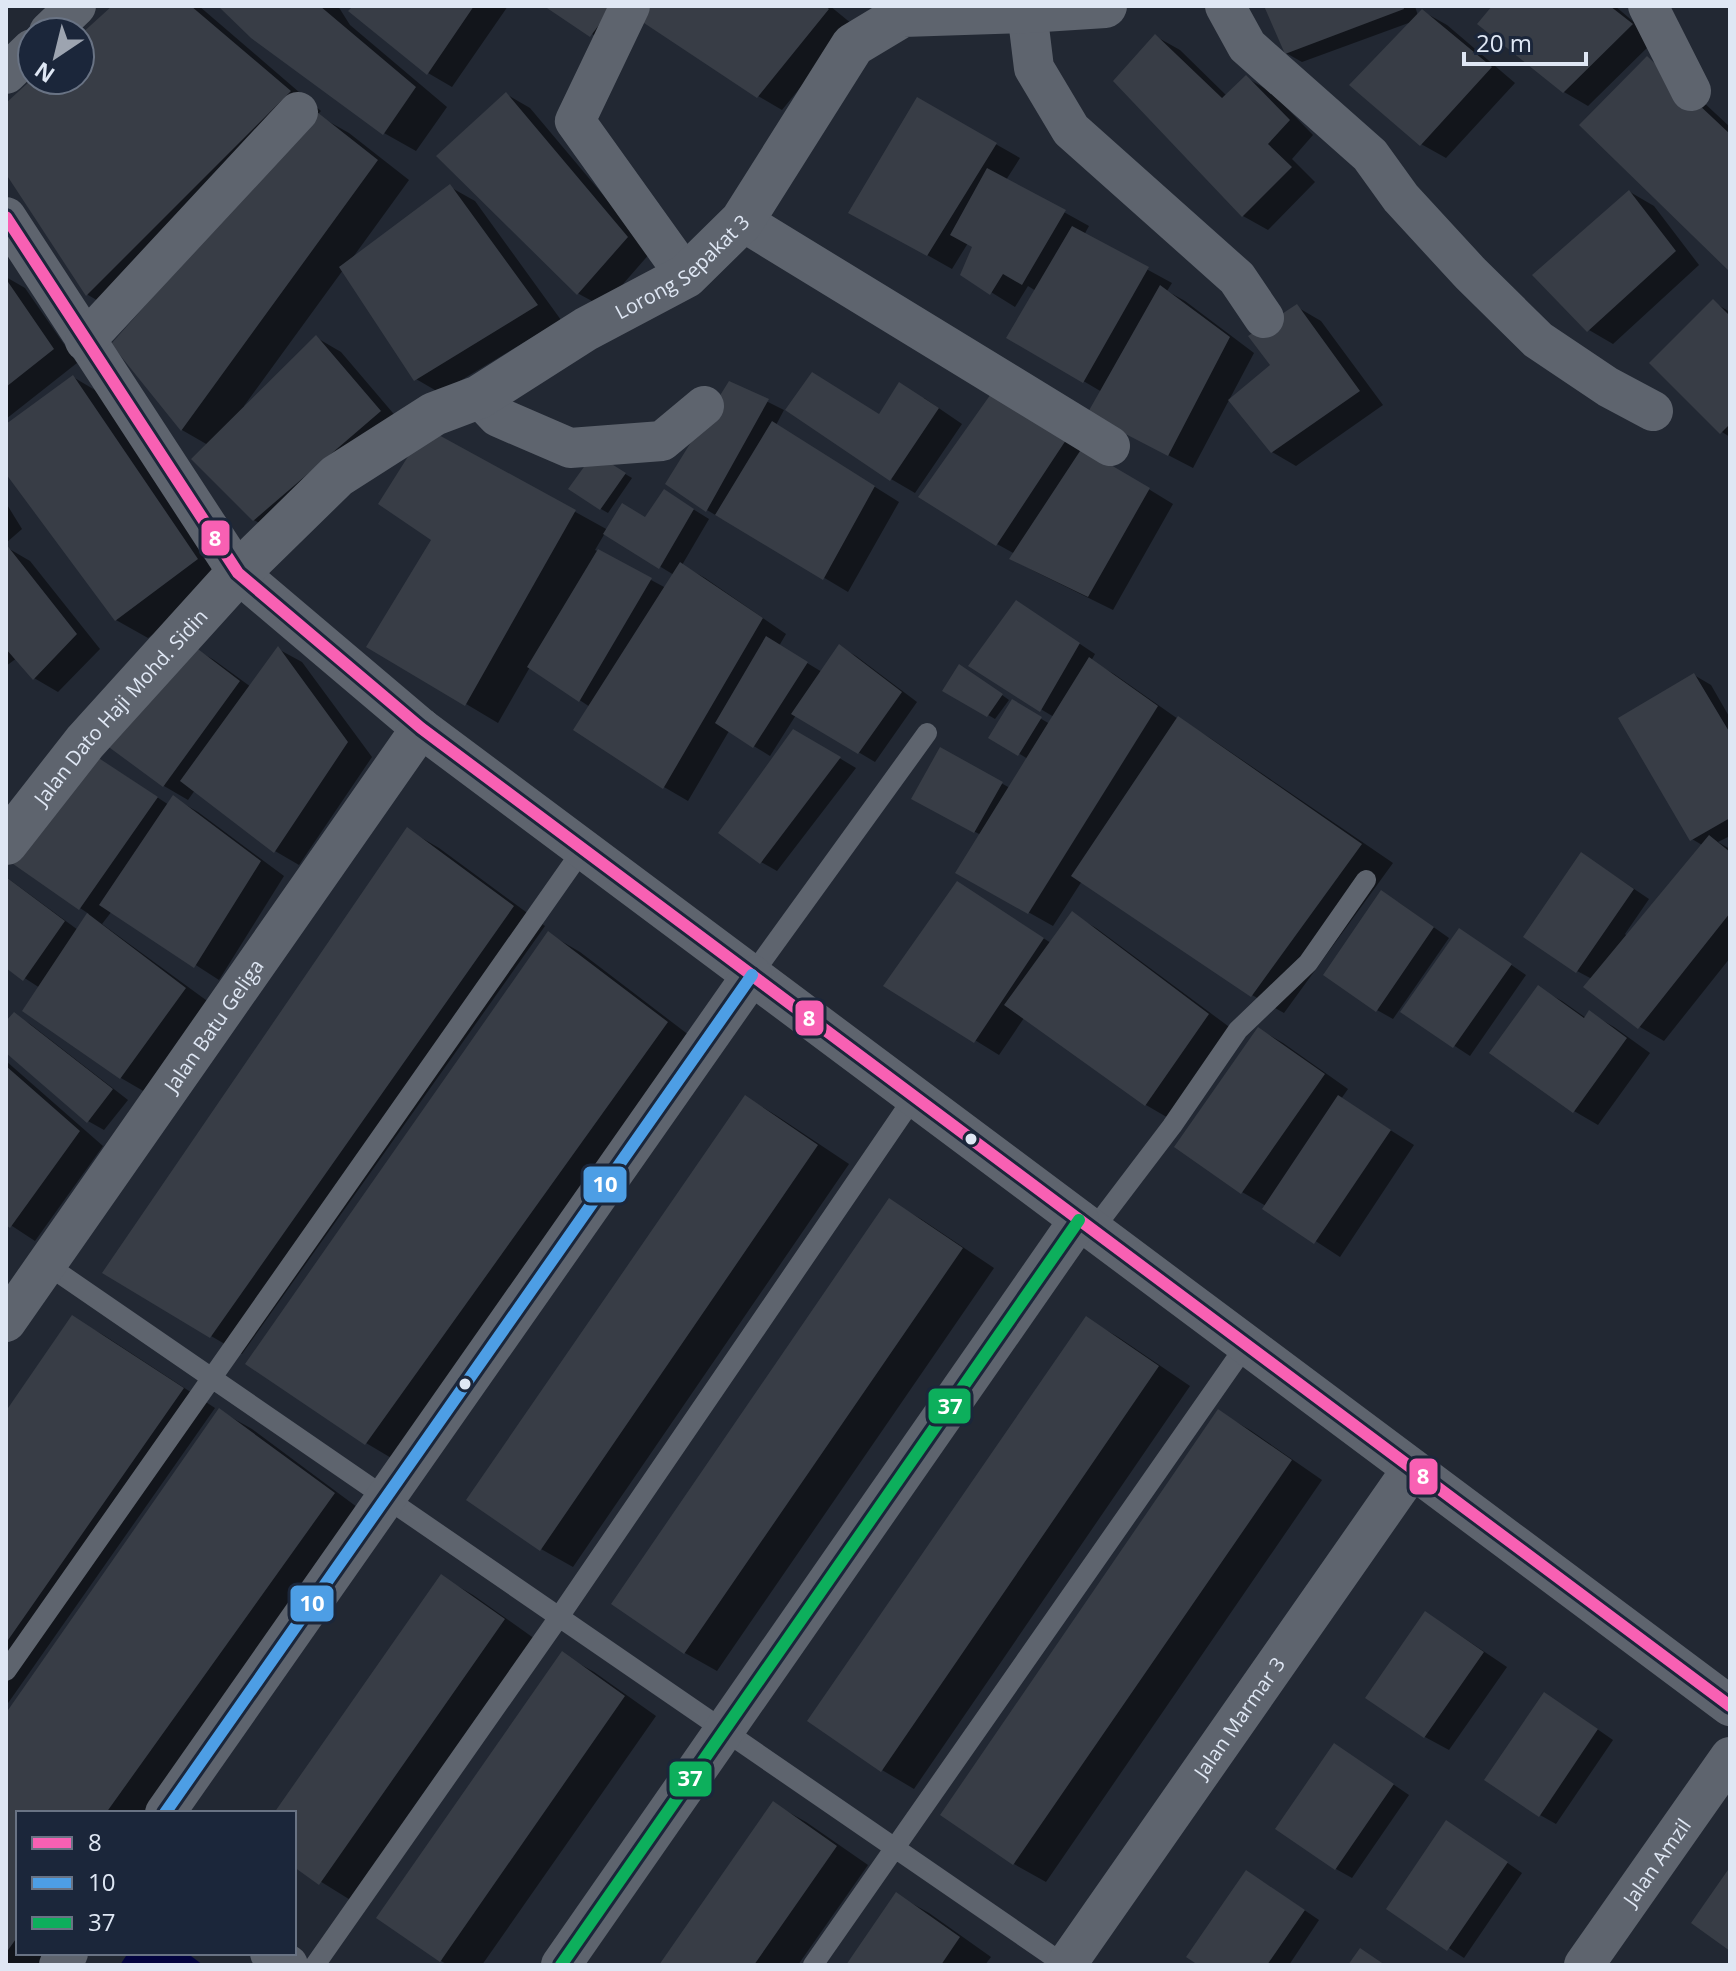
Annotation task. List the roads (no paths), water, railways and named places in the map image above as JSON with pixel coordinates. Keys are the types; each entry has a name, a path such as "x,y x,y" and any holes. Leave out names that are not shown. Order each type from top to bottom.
{"street":[{"path":"630,6 575,121 686,276"},
{"name":"Lorong Sepakat 3","path":"238,573 337,476 434,414 479,397 586,329 686,276 742,221 853,45 903,15 1105,6"},
{"path":"1225,6 1247,46 1370,155 1401,198 1470,273 1538,340 1608,387 1653,411"},
{"path":"1648,6 1691,91"},
{"path":"1027,11 1034,68 1071,130 1237,278 1264,318"},
{"path":"85,341 298,112"},
{"path":"6,217 238,573 421,728 1730,1706"},
{"path":"742,221 1110,446"},
{"path":"479,397 498,417 570,448 662,441 704,406"},
{"name":"Jalan Dato Haji Mohd. Sidin","path":"8,836 85,742 238,573"},
{"name":"Jalan Batu Geliga","path":"6,1322 421,728"},
{"path":"166,1811 752,975"},
{"path":"561,1965 723,1730 1086,1225"},
{"name":"Jalan Marmar 3","path":"1066,1965 1412,1469"},
{"name":"Jalan Amzil","path":"1584,1965 1730,1757"}],"lane":[{"path":"752,975 927,733"},
{"path":"6,1671 583,849"},
{"path":"1086,1225 1172,1126 1238,1030 1308,963 1366,880"},
{"path":"315,1965 559,1617 914,1097"},
{"path":"46,1264 1066,1965"},
{"path":"813,1965 1246,1345"}]}
